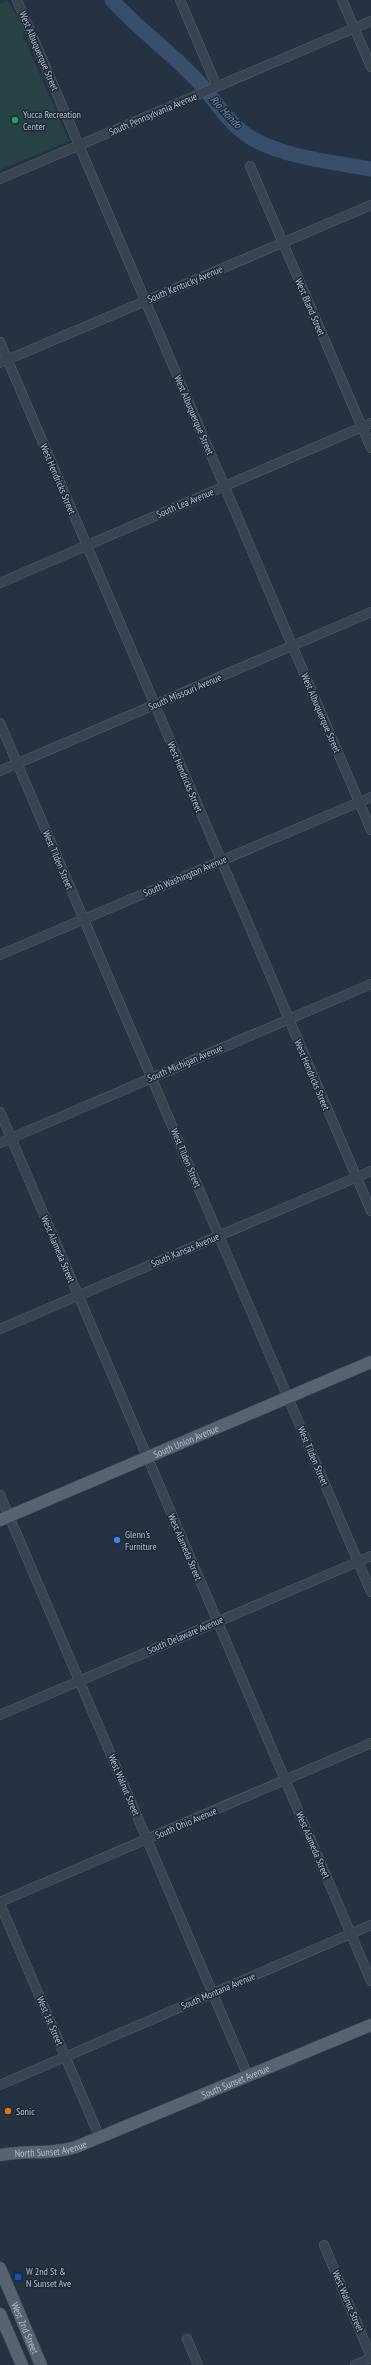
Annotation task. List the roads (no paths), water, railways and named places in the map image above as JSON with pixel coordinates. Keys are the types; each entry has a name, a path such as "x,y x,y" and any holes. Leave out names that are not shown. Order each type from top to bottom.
{"main road":[{"name":"South Union Avenue","path":"4,1518 371,1362"},
{"name":"South Sunset Avenue","path":"100,2138 371,2025"},
{"name":"North Sunset Avenue","path":"0,2155 59,2152 100,2138"},
{"name":"West 2nd Street","path":"0,2268 39,2360"},
{"name":"West 2nd Street","path":"0,2314 22,2365"}],"street":[{"name":"West Albuquerque Street","path":"17,0 371,830"},
{"path":"180,0 217,87"},
{"path":"342,0 371,67"},
{"name":"South Pennsylvania Avenue","path":"0,179 371,21"},
{"name":"West Bland Street","path":"250,166 283,242 367,425 371,448"},
{"name":"South Kentucky Avenue","path":"4,361 371,204"},
{"name":"West Hendricks Street","path":"0,342 4,361 87,545 371,1211"},
{"name":"South Lea Avenue","path":"0,582 367,425"},
{"name":"South Missouri Avenue","path":"0,771 371,612"},
{"name":"West Tilden Street","path":"0,723 371,1592"},
{"name":"South Washington Avenue","path":"0,955 371,797"},
{"name":"South Michigan Avenue","path":"0,1143 371,984"},
{"name":"West Alameda Street","path":"0,1112 371,1981"},
{"name":"South Kansas Avenue","path":"0,1329 371,1171"},
{"name":"West Walnut Street","path":"0,1495 4,1518 79,1681 248,2076"},
{"name":"South Delaware Avenue","path":"0,1715 371,1556"},
{"name":"South Ohio Avenue","path":"0,1903 371,1743"},
{"name":"West 1st Street","path":"0,1903 100,2138"},
{"name":"South Montana Avenue","path":"0,2085 371,1925"},
{"name":"West Walnut Street","path":"324,2245 371,2357"},
{"path":"187,2339 198,2365"},
{"path":"355,2365 371,2357"}],"waterway":[{"name":"Rio Hondo","path":"112,0 194,77 229,119 253,139 281,151 296,155 371,169"}],"place":[{"name":"Yucca Recreation Center","path":"15,120"},
{"name":"Glenn's Furniture","path":"117,1540"},
{"name":"Sonic","path":"8,2111"},
{"name":"W 2nd St & N Sunset Ave","path":"18,2277"}]}
